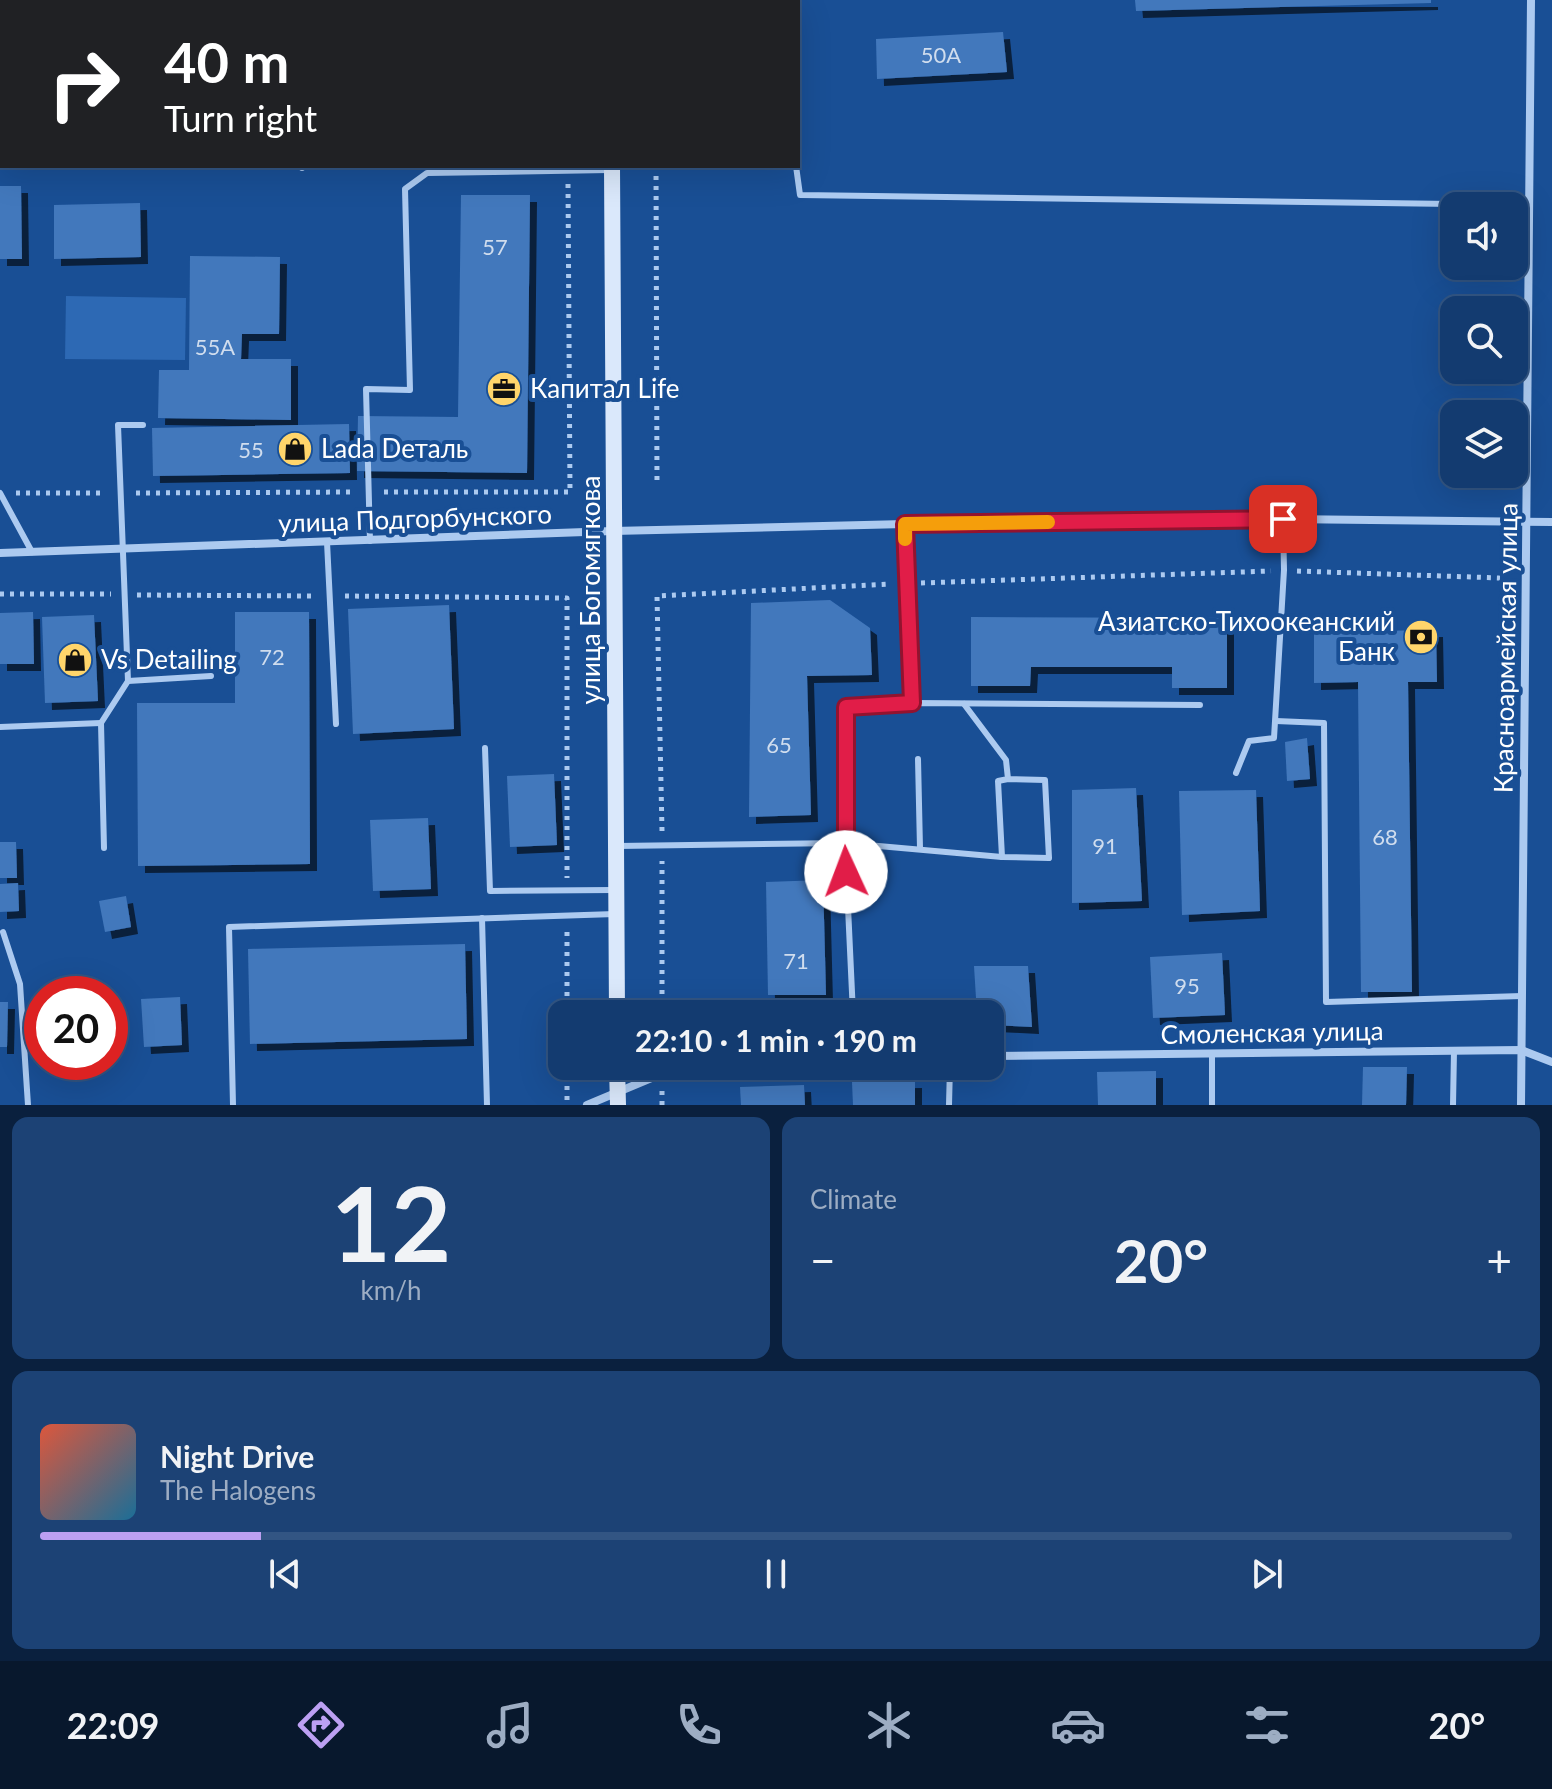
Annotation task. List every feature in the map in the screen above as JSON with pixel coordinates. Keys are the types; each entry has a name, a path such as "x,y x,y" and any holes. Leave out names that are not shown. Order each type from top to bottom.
{"main road":[{"name":"улица Богомягкова","path":"612,168 617,1000"}],"street":[{"name":"Красноармейская улица","path":"1521,1105 1531,0"},
{"name":"улица Подгорбунского","path":"0,553 905,524 1283,519 1552,522"},
{"name":"Смоленская улица","path":"1004,1056 1521,1050 1552,1062"},
{"path":"587,1105 618,1099 651,1080"}],"lane":[{"path":"370,541 366,389 410,390 405,189 427,173 568,172 612,168"},
{"path":"796,168 800,195 1529,205"},
{"path":"104,848 101,723 128,681 118,425 143,425"},
{"path":"0,493 32,552"},
{"path":"1236,773 1249,741 1274,738 1284,570 1283,519"},
{"path":"905,524 912,703"},
{"path":"327,542 336,724"},
{"path":"128,681 211,676"},
{"path":"852,1000 845,843 846,707 912,703 1200,705"},
{"path":"964,704 1006,760 1008,779"},
{"path":"1276,721 1324,723 1326,1002 1522,996"},
{"path":"0,727 101,723"},
{"path":"485,748 490,891 617,890"},
{"path":"918,759 920,848"},
{"path":"617,846 845,843 1002,857 1049,858 1045,780 998,781 1002,857"},
{"path":"233,1105 229,927 617,914"},
{"path":"482,918 487,1105"},
{"path":"3,932 20,984 28,1105"},
{"path":"1453,1105 1454,1051"},
{"path":"1212,1053 1212,1105"},
{"path":"949,1105 950,1080"}],"path":[{"path":"656,168 657,485"},
{"path":"15,493 570,492 568,172"},
{"path":"662,1000 657,596 1284,570 1500,578"},
{"path":"0,594 567,598 567,889"},
{"path":"567,915 567,1000"},
{"path":"567,1080 567,1105"}],"shaded area":[{"path":"66,296 186,298 185,360 65,359"}],"building":[{"path":"1135,0 1431,0 1431,3 1136,11"},
{"path":"1003,32 1007,72 877,79 876,39"},
{"path":"0,186 21,186 22,259 0,259"},
{"path":"461,195 530,195 527,473 357,471 358,416 458,417"},
{"path":"140,203 141,257 54,259 54,205"},
{"path":"190,256 280,257 279,334 242,334 241,359 291,359 291,420 158,418 159,370 189,370"},
{"path":"349,424 350,473 153,476 152,428"},
{"path":"830,600 870,628 872,675 807,676 811,815 749,817 751,603"},
{"path":"449,605 454,729 353,734 348,609"},
{"path":"33,612 34,664 0,664 0,613"},
{"path":"235,612 309,612 310,864 138,866 137,703 235,703"},
{"path":"94,615 98,701 45,703 42,617"},
{"path":"971,617 1227,618 1227,688 1172,688 1172,667 1031,667 1030,686 971,686"},
{"path":"1436,630 1437,682 1408,682 1412,992 1361,992 1358,682 1314,683 1314,632"},
{"path":"1307,738 1310,779 1287,781 1285,742"},
{"path":"554,774 557,845 510,847 507,776"},
{"path":"1136,788 1142,901 1072,903 1072,790"},
{"path":"1256,790 1260,911 1182,915 1179,791"},
{"path":"428,818 431,889 373,891 370,820"},
{"path":"0,842 16,842 17,878 0,878"},
{"path":"823,880 826,995 768,995 766,882"},
{"path":"18,883 19,911 0,912 0,884"},
{"path":"126,896 131,927 105,932 99,901"},
{"path":"465,944 467,1039 250,1044 248,949"},
{"path":"1222,953 1225,1015 1153,1018 1150,957"},
{"path":"974,966 1028,966 1032,1027 1004,1026 1004,1000 976,1000"},
{"path":"180,997 182,1045 144,1047 141,999"},
{"path":"0,1002 8,1002 7,1047 0,1047"},
{"path":"1363,1067 1407,1067 1406,1105 1362,1105"},
{"path":"1156,1071 1156,1105 1098,1105 1097,1072"},
{"path":"915,1081 915,1105 853,1105 852,1082"},
{"path":"804,1085 805,1105 741,1105 740,1087"}],"slow traffic":[{"path":"905,539 905,524 1048,522"}],"place":[{"name":"Капитал Life","path":"504,389"},
{"name":"Lada Dеталь","path":"295,449"},
{"name":"Азиатско-Тихоокеанский Банк","path":"1421,637"},
{"name":"Vs Detailing","path":"75,660"}],"route":[{"path":"846,872 846,707 912,703 905,524 1283,519"}]}
